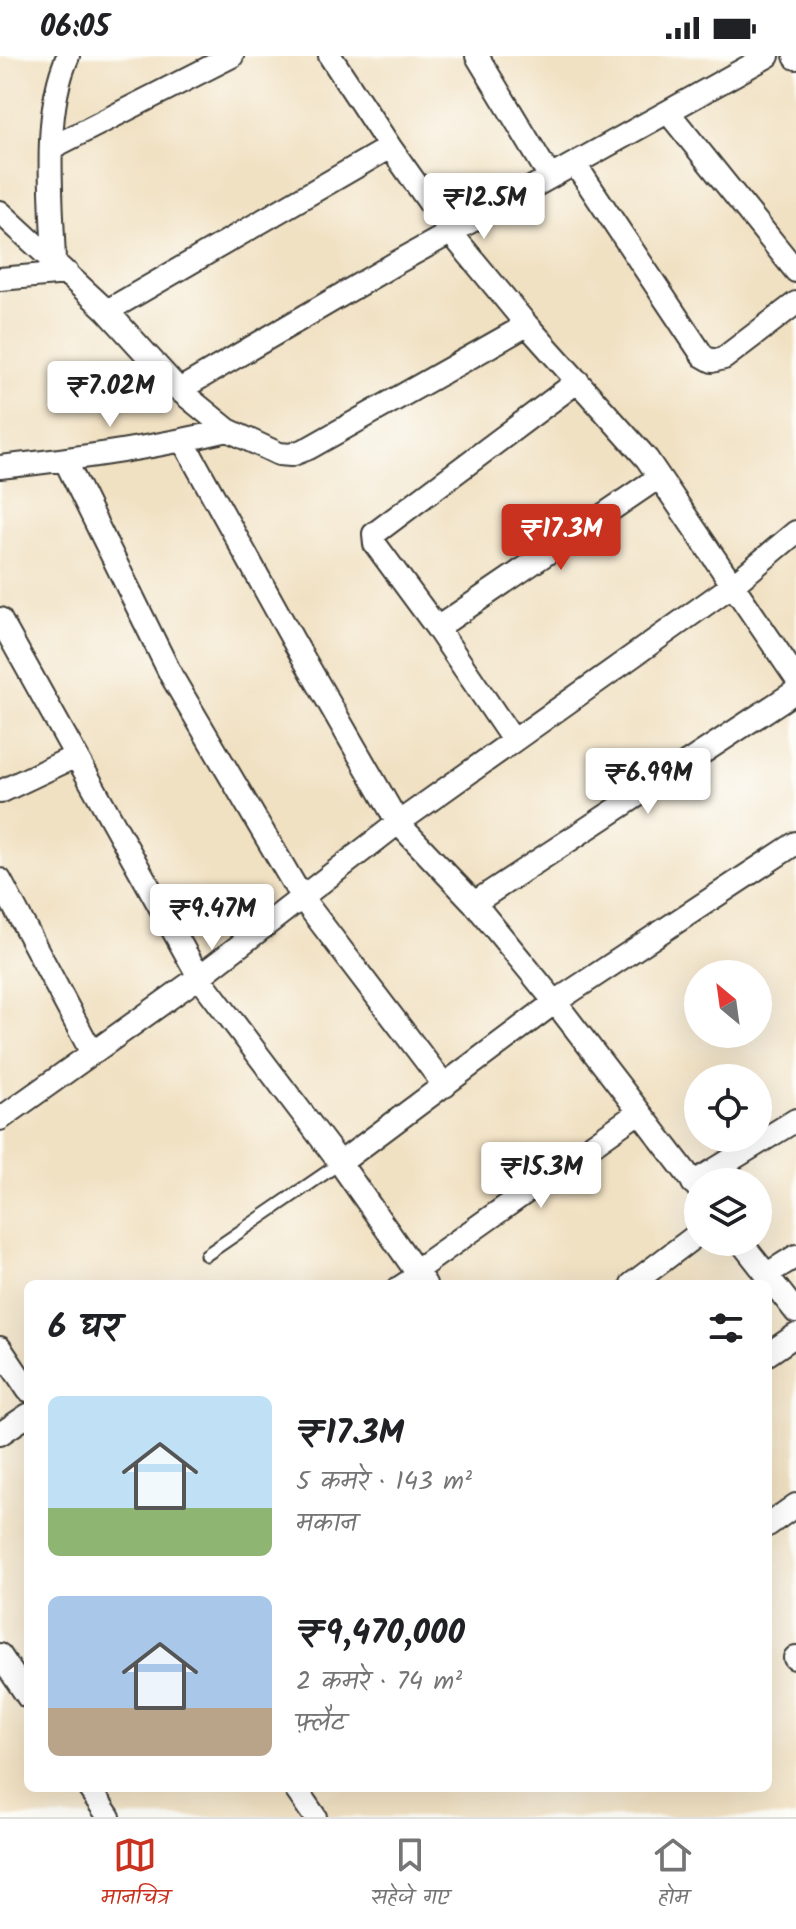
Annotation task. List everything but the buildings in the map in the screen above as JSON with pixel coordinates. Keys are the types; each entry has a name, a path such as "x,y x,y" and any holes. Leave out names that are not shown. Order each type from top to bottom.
{"street":[{"path":"51,148 232,56"},
{"path":"330,56 451,233 527,325 647,459 796,678"},
{"path":"477,56 550,177"},
{"path":"179,390 768,56"},
{"path":"60,267 51,148 64,58"},
{"path":"668,112 796,271"},
{"path":"107,311 390,147"},
{"path":"575,164 703,356 712,361 724,358 796,303"},
{"path":"0,212 107,311 179,390 228,430 279,454 291,455 309,448 527,325"},
{"path":"0,279 60,267"},
{"path":"513,740 375,544 374,534 578,381"},
{"path":"0,467 183,441 228,430"},
{"path":"183,441 398,823 474,903 555,1002 684,1170"},
{"path":"65,460 172,677 302,898 445,1086"},
{"path":"437,628 659,477"},
{"path":"0,1119 199,977 398,823 734,584 796,532"},
{"path":"0,619 199,977 340,1163 420,1277 639,1112"},
{"path":"474,903 796,691"},
{"path":"0,792 76,756"},
{"path":"340,1163 555,1002 796,843"},
{"path":"0,880 92,1053"},
{"path":"723,1168 796,1120"},
{"path":"637,1280 684,1245"},
{"path":"752,1256 772,1280"},
{"path":"767,1274 796,1256"},
{"path":"772,1281 796,1312"},
{"path":"772,1351 796,1335"},
{"path":"0,1348 24,1384"},
{"path":"0,1434 24,1418"},
{"path":"772,1522 796,1505"},
{"path":"0,1655 24,1691"},
{"path":"92,1792 109,1817"},
{"path":"303,1792 315,1817"}],"lane":[{"path":"206,1255 340,1163"}]}
